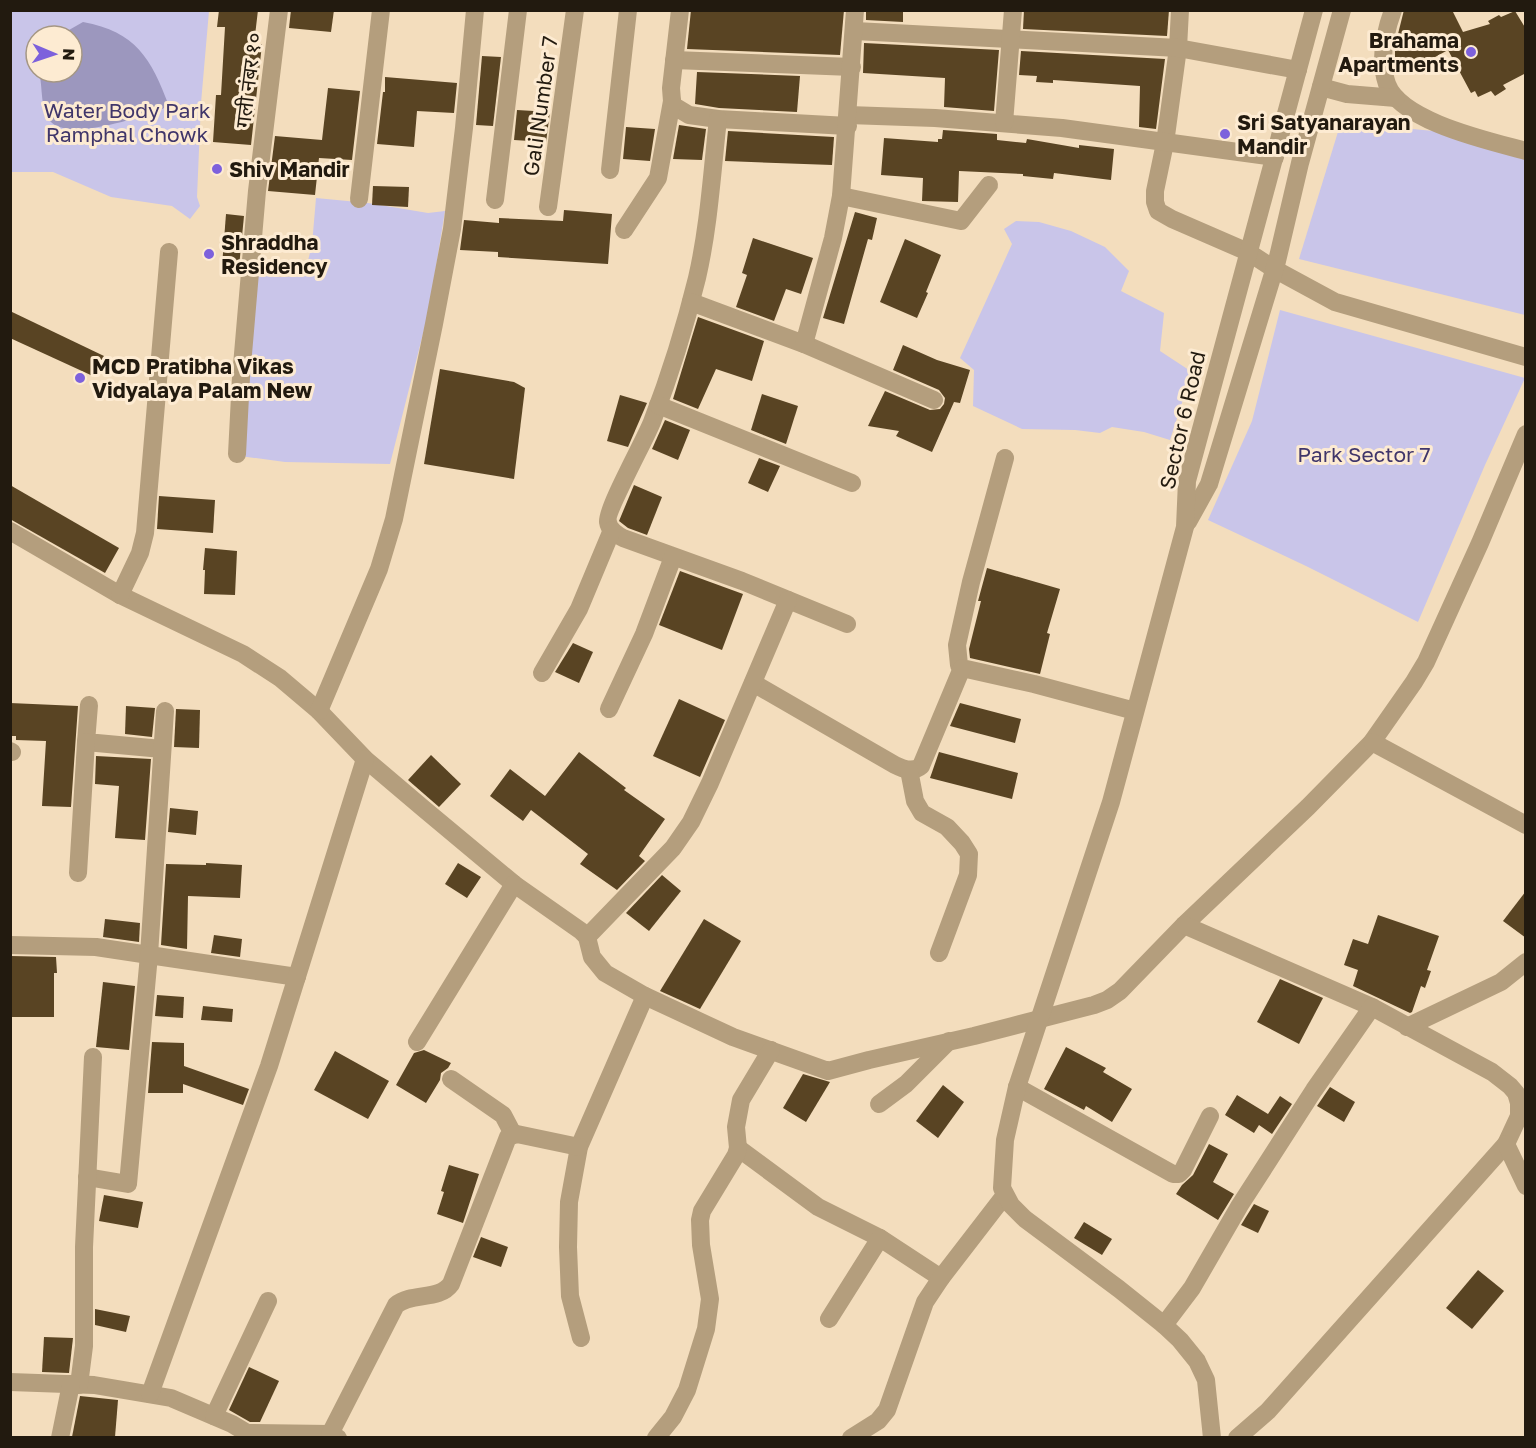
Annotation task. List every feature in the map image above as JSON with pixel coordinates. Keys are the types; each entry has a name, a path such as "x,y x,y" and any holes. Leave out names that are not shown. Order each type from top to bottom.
{"street":[{"name":"गली नंबर १०","path":"237,454 241,377 257,191 279,10"},
{"path":"359,198 381,10"},
{"path":"319,711 379,569 396,507 435,324 452,229 475,10"},
{"path":"495,200 518,10"},
{"name":"Gali Number 7","path":"548,207 575,10"},
{"path":"610,170 628,10"},
{"path":"624,230 658,178 672,101 671,88 680,10"},
{"path":"804,344 833,238 841,196 855,10"},
{"path":"1004,123 1013,10"},
{"path":"1180,10 1178,48 1165,143 1155,191 1158,211 1248,252 1335,302 1526,357"},
{"name":"Sector 6 Road","path":"1185,526 1187,481 1314,10"},
{"name":"Sector 6 Road","path":"1185,526 1209,484 1274,269 1342,10"},
{"path":"1393,10 1384,50 1383,69 1387,85 1395,98 1407,107 1459,133 1526,151"},
{"path":"855,32 1178,48 1298,70"},
{"path":"674,60 852,67"},
{"path":"1321,87 1347,94 1395,98"},
{"path":"672,101 674,106 689,115 718,119 1004,123 1100,132 1275,157"},
{"path":"718,119 706,225 691,302 658,405 644,442 610,510 608,523 612,530 622,538 742,581 847,624"},
{"path":"841,196 961,221 989,185"},
{"path":"120,595 140,553 145,533 169,252"},
{"path":"691,302 804,344 934,400"},
{"path":"658,405 852,483"},
{"path":"10,531 120,595 243,654 280,678 319,711 366,759 514,884 587,937 592,957 605,973 645,996 734,1037 828,1071 1094,1005 1120,991 1184,925 1308,807 1372,742 1426,662 1526,434"},
{"path":"1005,458 971,582 957,645 959,665 962,668 1034,684 1135,711"},
{"path":"1185,526 1111,802 1017,1087 1003,1158 1002,1188 1025,1219 1164,1325 1197,1361 1206,1380 1212,1437"},
{"path":"542,673 579,609 612,530"},
{"path":"609,709 644,634 673,557"},
{"path":"587,937 673,848 691,822 788,600"},
{"path":"753,683 895,765 916,770 921,766 962,668"},
{"path":"78,873 89,705"},
{"path":"87,1177 128,1184 149,955 165,711"},
{"path":"86,742 162,749"},
{"path":"1372,742 1526,825"},
{"path":"150,1394 266,1073 366,759"},
{"path":"909,770 915,801 922,813 947,827 969,854 969,875 939,953"},
{"path":"417,1042 514,884"},
{"path":"1184,925 1372,1007 1492,1072 1516,1093 1520,1110 1506,1144 1268,1411 1237,1437"},
{"path":"10,945 96,947 297,977"},
{"path":"1407,1027 1501,982 1526,962"},
{"path":"581,1338 570,1296 568,1246 569,1202 579,1147 645,996"},
{"path":"1164,1325 1192,1288 1240,1205 1314,1090 1372,1007"},
{"path":"879,1104 906,1084 949,1041"},
{"path":"656,1437 681,1405 706,1329 710,1299 701,1245 702,1211 732,1164 738,1148 736,1126 741,1100 771,1050"},
{"path":"60,1437 84,1346 84,1247 93,1057"},
{"path":"451,1079 498,1110 507,1119 513,1134"},
{"path":"1017,1087 1173,1174 1179,1174 1183,1170 1210,1116"},
{"path":"513,1134 579,1147"},
{"path":"10,1382 75,1384 150,1394 180,1401 232,1424 246,1435 334,1436 396,1305 407,1298 443,1292 451,1284 504,1142 513,1134"},
{"path":"1506,1144 1526,1186"},
{"path":"738,1148 818,1207 880,1238 941,1278"},
{"path":"850,1437 878,1421 887,1410 920,1312 941,1278 1005,1195"},
{"path":"830,1319 880,1238"},
{"path":"214,1416 268,1301"}],"green space":[{"name":"Water Body Park Ramphal Chowk","path":"10,11 209,11 201,103 197,197 200,206 190,219 172,206 111,197 53,172 11,172"},
{"path":"1341,122 1495,137 1525,146 1525,315 1299,259"},
{"path":"316,198 368,203 428,213 445,211 429,310 390,464 285,462 240,456 246,270 279,277 304,276 312,245"},
{"path":"1016,221 1039,222 1071,231 1105,247 1129,271 1121,291 1164,313 1160,351 1192,372 1170,440 1144,432 1112,427 1100,433 1022,429 973,406 974,370 960,358 1012,244 1004,229"},
{"name":"Park Sector 7","path":"1280,310 1525,378 1418,622 1208,520 1252,421"}],"shaded area":[{"path":"83,22 101,27 129,40 148,61 169,106 127,121 90,128 59,127 50,121 43,104 40,84 84,84 84,24 80,24"}],"building":[{"path":"219,10 258,10 254,44 262,44 251,145 213,142 216,95 221,95 225,27 217,27"},
{"path":"291,10 334,10 331,32 289,28"},
{"path":"691,10 844,10 840,55 687,49"},
{"path":"866,10 903,10 903,22 866,20"},
{"path":"1024,10 1169,10 1167,36 1023,29"},
{"name":"Brahama Apartments","path":"1404,10 1452,10 1463,32 1490,24 1488,21 1499,15 1501,17 1515,11 1526,29 1526,73 1503,85 1506,89 1495,96 1491,91 1478,97 1475,91 1471,93 1448,50 1413,69 1411,64 1406,67 1404,63 1399,66 1395,58 1395,48 1398,45 1397,38"},
{"path":"864,43 999,50 994,111 944,107 945,78 863,73"},
{"path":"1021,51 1165,59 1156,129 1139,127 1140,86 1053,80 1053,83 1036,82 1037,76 1019,75"},
{"path":"482,56 501,57 493,126 476,125"},
{"path":"697,72 800,76 797,112 719,108 695,104"},
{"path":"385,77 457,83 454,113 417,111 414,147 377,144"},
{"path":"328,88 360,91 352,160 319,158 315,195 268,191 275,136 322,140"},
{"path":"517,110 550,112 546,142 514,140"},
{"path":"679,125 706,129 702,160 673,159"},
{"path":"626,127 655,129 650,161 623,159"},
{"path":"943,130 997,134 997,140 1026,143 1027,139 1079,148 1079,145 1114,149 1111,180 1054,173 1053,179 1023,176 1023,174 959,171 958,202 922,201 923,178 881,175 884,138 938,142 938,139 942,139"},
{"path":"728,131 834,137 832,165 725,161"},
{"path":"373,186 409,187 408,207 372,205"},
{"path":"564,210 612,214 608,264 498,257 498,252 460,250 464,220 499,223 499,218 563,221"},
{"path":"855,212 877,218 872,240 868,239 844,324 823,318"},
{"path":"226,214 244,216 239,267 222,266"},
{"path":"753,238 813,258 801,294 786,289 774,321 736,307 747,275 742,273"},
{"path":"905,239 941,255 917,318 880,302"},
{"path":"10,311 104,356 95,377 10,338"},
{"path":"698,317 764,341 752,381 716,369 698,409 673,399"},
{"path":"903,345 937,360 970,370 960,403 954,402 932,452 896,436 899,431 868,426 885,391 930,410 940,409 944,404 945,398 939,390 893,370"},
{"path":"440,369 514,382 525,388 514,479 424,464"},
{"path":"762,394 798,406 786,444 751,430"},
{"path":"620,395 647,403 628,447 607,441"},
{"path":"665,420 690,430 678,460 652,449"},
{"path":"759,458 780,466 768,492 748,483"},
{"path":"10,485 119,548 105,573 10,519"},
{"path":"634,485 662,497 647,535 628,528 619,521"},
{"path":"159,496 215,500 213,533 157,529"},
{"path":"205,548 237,551 235,595 204,594"},
{"path":"987,568 1060,589 1047,633 1050,634 1040,674 970,658 969,649 981,601 978,601"},
{"path":"680,571 743,594 722,650 659,625"},
{"path":"573,643 593,652 579,683 555,672"},
{"path":"679,699 725,720 700,777 653,756"},
{"path":"10,703 78,706 71,807 42,806 46,741 16,740 16,736 10,736"},
{"path":"960,703 1021,719 1015,743 950,726"},
{"path":"126,706 155,708 152,737 125,734"},
{"path":"176,709 200,710 199,748 174,747"},
{"path":"579,752 626,788 624,790 665,819 639,856 645,861 617,890 580,864 588,854 531,810 523,821 490,796 510,769 545,796"},
{"path":"939,752 1018,773 1012,799 930,778"},
{"path":"431,755 461,784 439,807 408,780"},
{"path":"96,756 151,759 145,840 115,838 119,786 95,784"},
{"path":"170,808 198,811 196,835 168,832"},
{"path":"206,863 242,865 240,898 188,896 187,949 161,945 166,864 206,865"},
{"path":"458,863 481,877 467,898 445,884"},
{"path":"662,875 681,891 649,931 626,913"},
{"path":"1526,891 1526,938 1503,921"},
{"path":"1378,915 1439,936 1427,970 1431,971 1425,988 1421,986 1410,1013 1353,986 1358,970 1344,965 1353,939 1368,944"},
{"path":"105,919 140,923 139,942 103,937"},
{"path":"704,919 741,941 700,1009 660,991"},
{"path":"214,935 242,939 240,957 211,953"},
{"path":"11,956 56,957 54,1017 10,1017"},
{"path":"1280,979 1323,998 1299,1044 1257,1022"},
{"path":"103,982 135,986 129,1050 96,1047"},
{"path":"157,995 184,997 183,1018 155,1016"},
{"path":"203,1006 233,1009 232,1022 201,1020"},
{"path":"152,1042 184,1043 184,1066 249,1089 243,1105 183,1084 183,1093 148,1093"},
{"path":"1066,1047 1106,1068 1103,1072 1132,1089 1112,1122 1086,1106 1084,1110 1044,1089"},
{"path":"424,1050 451,1063 441,1073 440,1080 426,1103 396,1085 414,1053"},
{"path":"335,1051 389,1081 368,1119 314,1090"},
{"path":"803,1074 830,1082 806,1122 783,1108"},
{"path":"943,1085 964,1102 938,1138 916,1121"},
{"path":"1330,1087 1355,1102 1344,1122 1317,1106"},
{"path":"1237,1095 1268,1114 1280,1096 1292,1104 1272,1134 1259,1125 1254,1133 1225,1115"},
{"path":"1209,1144 1228,1154 1213,1182 1234,1194 1218,1220 1176,1194 1193,1175"},
{"path":"449,1165 479,1174 463,1223 437,1214"},
{"path":"104,1195 143,1202 138,1228 99,1221"},
{"path":"1254,1204 1269,1211 1258,1233 1241,1225"},
{"path":"1084,1222 1112,1239 1102,1255 1074,1238"},
{"path":"481,1237 508,1247 501,1267 473,1257"},
{"path":"1478,1270 1504,1291 1472,1329 1446,1308"},
{"path":"95,1309 130,1316 126,1332 95,1325"},
{"path":"44,1337 73,1338 69,1373 42,1372"},
{"path":"249,1367 279,1381 260,1422 250,1422 229,1410"},
{"path":"80,1396 118,1400 115,1437 72,1437"}],"place":[{"name":"Brahama Apartments","path":"1471,52"},
{"name":"Sri Satyanarayan Mandir","path":"1225,134"},
{"name":"Shiv Mandir","path":"217,169"},
{"name":"Shraddha Residency","path":"209,254"},
{"name":"MCD Pratibha Vikas Vidyalaya Palam New","path":"80,378"}]}
